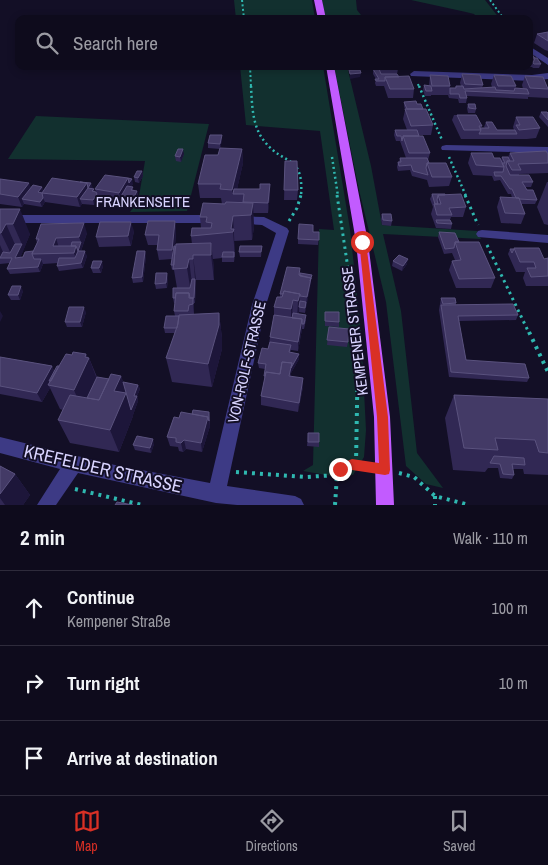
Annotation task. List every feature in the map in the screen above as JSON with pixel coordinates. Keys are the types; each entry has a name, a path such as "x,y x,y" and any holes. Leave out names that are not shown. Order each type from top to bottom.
{"main road":[{"path":"318,0 321,15"},
{"name":"KEMPENER STRASSE","path":"331,70 362,242 382,417 385,505"}],"street":[{"path":"533,51 548,62"},
{"path":"414,74 532,78 548,76"},
{"path":"446,148 548,150"},
{"name":"FRANKENSEITE","path":"0,218 193,218 264,221 283,231"},
{"name":"VON-ROLF-STRASSE","path":"216,494 259,305 283,231"},
{"path":"482,234 548,239"},
{"name":"KREFELDER STRASSE","path":"0,445 73,465 216,494 295,505"},
{"path":"46,505 73,465"}],"path":[{"path":"242,0 244,15"},
{"path":"490,0 501,15"},
{"path":"251,70 259,133 265,144 292,160 301,172 301,203 283,231"},
{"path":"414,74 482,234 548,372"},
{"path":"332,153 354,308"},
{"path":"356,464 358,347"},
{"path":"335,505 337,475 342,467 356,464 414,477 435,496 469,505"},
{"path":"222,470 299,477 337,475"},
{"path":"62,482 83,492 142,505"},
{"path":"435,496 435,505"}],"green space":[{"path":"234,0 312,0 314,15 236,15"},
{"path":"322,0 356,0 357,10 361,15 324,15"},
{"path":"411,0 485,0 497,15 474,14"},
{"path":"240,70 324,70 350,229 361,332 366,430 364,457 353,475 338,477 303,471 313,465 319,229 334,230 320,131 246,125"},
{"path":"335,70 348,70 371,166 382,225 477,231 481,239 383,234 401,311 417,453 443,488 426,484 406,466 386,302 359,190"},
{"path":"36,116 209,124 187,211 130,212 138,202 145,161 8,159"}],"building":[{"path":"548,32 548,41 537,34"},
{"path":"535,58 537,58 541,64 533,63"},
{"path":"349,70 360,70 361,73 350,74"},
{"path":"374,70 379,70 381,74 397,74 399,77 385,77 385,81 376,81 375,79 379,79"},
{"path":"462,74 480,75 483,85 465,84"},
{"path":"430,75 448,76 450,86 432,86"},
{"path":"494,75 511,76 516,86 498,86"},
{"path":"409,76 414,89 390,89 385,77"},
{"path":"525,76 543,77 548,89 530,88"},
{"path":"424,85 431,86 432,91 426,91"},
{"path":"456,86 463,86 464,89 495,87 496,90 514,91 515,88 527,89 529,94 465,91 467,98 460,98 459,94 450,94 450,88 456,88"},
{"path":"416,101 417,104 421,104 423,109 407,109 404,102"},
{"path":"468,104 475,104 476,109 469,108"},
{"path":"405,109 426,109 433,125 411,126"},
{"path":"541,112 548,113 548,120"},
{"path":"457,115 476,115 482,126 479,126 481,130 464,130"},
{"path":"516,117 533,117 540,128 519,130 516,125 520,125"},
{"path":"486,122 492,122 497,130 515,130 517,134 479,134 480,128 489,128"},
{"path":"395,130 417,130 419,136 403,136 402,141 401,136 397,136"},
{"path":"210,135 222,135 220,144 208,143"},
{"path":"403,136 423,136 430,153 409,153"},
{"path":"220,148 242,149 232,190 220,189 221,184 198,184 205,155 218,155"},
{"path":"178,149 183,149 180,157 175,156"},
{"path":"546,151 548,163 518,164 521,170 512,170 507,161 514,161 510,153"},
{"path":"471,153 492,153 494,158 500,158 504,167 476,165"},
{"path":"502,157 508,157 510,161 507,161 506,166 510,175 529,175 533,182 522,182 527,190 533,190 537,200 516,198 512,189 510,189 501,176 495,176 494,172 503,172 504,167 502,163 505,163"},
{"path":"400,158 427,158 429,163 427,163 426,168 428,175 413,171 411,165 399,166"},
{"path":"285,161 297,161 298,190 284,190"},
{"path":"427,163 446,163 452,177 432,177"},
{"path":"137,171 142,171 138,178 134,177"},
{"path":"105,175 128,178 119,193 95,189"},
{"path":"52,178 87,183 77,197 42,193"},
{"path":"0,179 29,183 18,197 0,194"},
{"path":"260,184 270,184 268,203 243,202 244,194 233,194 234,189 260,189"},
{"path":"33,185 42,187 38,192 42,193 43,198 40,202 22,199"},
{"path":"127,186 133,187 131,190 137,191 133,199 120,198"},
{"path":"88,188 94,189 92,191 97,194 93,200 80,199"},
{"path":"432,194 445,195 438,195 438,204 435,204"},
{"path":"461,194 466,207 449,208 452,215 437,215 434,204 441,204 438,195"},
{"path":"500,197 519,198 525,214 505,213"},
{"path":"226,202 253,203 251,215 233,216 231,229 234,229 233,232 191,236 192,228 211,228 212,223 206,222 207,217 200,217 203,203 225,204"},
{"path":"0,209 20,209 13,224 6,224 1,233 0,233"},
{"path":"382,214 391,214 392,221 383,220"},
{"path":"436,220 450,220 452,224 437,223"},
{"path":"148,221 175,221 172,250 157,250 159,235 145,235"},
{"path":"100,222 131,222 128,236 96,237"},
{"path":"84,223 79,237 56,238 53,246 76,246 74,253 32,254 39,239 36,239 41,224"},
{"path":"299,224 313,225 313,232 319,232 319,240 298,239"},
{"path":"439,232 455,233 459,242 455,242 454,248 445,249"},
{"path":"72,242 81,242 78,251 76,246 71,246"},
{"path":"455,242 479,242 495,278 459,279 452,261 461,260"},
{"path":"211,243 211,255 193,255 193,259 189,259 187,268 173,269 176,244"},
{"path":"15,244 22,244 15,258 23,257 25,252 33,251 34,259 41,259 38,267 7,269 12,258 0,258 3,252 10,253"},
{"path":"174,246 174,265 171,265"},
{"path":"240,246 262,246 261,252 239,252"},
{"path":"514,248 539,248 544,259 548,258 548,276 531,277 527,268 536,268 534,262 520,262"},
{"path":"78,251 85,251 81,263 57,266 59,258 75,258"},
{"path":"137,251 145,251 142,277 132,278"},
{"path":"223,252 234,252 234,257 222,257"},
{"path":"399,255 408,259 403,266 393,261"},
{"path":"93,261 102,261 99,268 91,268"},
{"path":"287,267 300,268 299,275 311,278 307,297 284,291 283,294 280,294"},
{"path":"156,273 167,273 166,283 155,284"},
{"path":"300,273 312,275 311,278 300,276"},
{"path":"192,279 195,279 194,298 190,298 189,293 176,293 175,298 173,298 173,288 190,288"},
{"path":"12,286 21,286 18,295 8,295"},
{"path":"284,291 300,294 298,301 293,300 291,309 274,307 277,297 282,297"},
{"path":"176,293 189,293 189,298 193,298 193,304 189,305 188,311 174,311"},
{"path":"441,298 455,298 456,303 443,304"},
{"path":"300,301 306,302 305,308 299,307"},
{"path":"513,304 518,315 458,316 466,360 525,364 529,378 451,372 441,305"},
{"path":"69,307 84,307 80,322 65,322"},
{"path":"325,312 339,312 339,322 325,321"},
{"path":"219,313 219,325 208,364 166,358 178,324 179,315"},
{"path":"293,313 306,315 304,324 302,324 302,319 292,318"},
{"path":"274,315 302,319 298,342 270,337"},
{"path":"166,316 179,316 177,328 164,328"},
{"path":"329,327 349,329 348,342 327,340"},
{"path":"270,342 291,345 289,352 299,354 291,368 292,363 282,362 280,374 266,372 264,376 266,364 258,363 262,348 268,349"},
{"path":"73,352 86,354 85,357 89,358 74,390 48,385 66,354 72,355"},
{"path":"0,357 52,366 37,393 0,386"},
{"path":"282,362 292,363 289,376 303,378 299,403 261,396 266,372 280,374"},
{"path":"57,366 59,366 51,381 49,381"},
{"path":"111,374 121,376 114,391 126,393 110,430 58,420 70,395 99,400"},
{"path":"97,377 109,379 99,400 87,398"},
{"path":"123,382 138,385 134,396 137,396 131,410"},
{"path":"454,395 548,399 548,453 539,452 535,440 495,438 498,450 464,448"},
{"path":"193,410 209,412 209,421 208,417 192,414"},
{"path":"181,412 208,417 201,443 184,440 181,443 176,442 176,438 167,437 174,417 179,418"},
{"path":"308,433 319,433 319,442 308,442"},
{"path":"137,436 153,439 150,448 133,445"},
{"path":"494,456 524,458 525,465 512,464 514,475 503,474 500,464 490,463"},
{"path":"0,466 15,474 0,494"},
{"path":"117,502 133,505 115,505"}],"route":[{"path":"340,469 344,466 356,464 385,470 382,417 362,242"}]}
